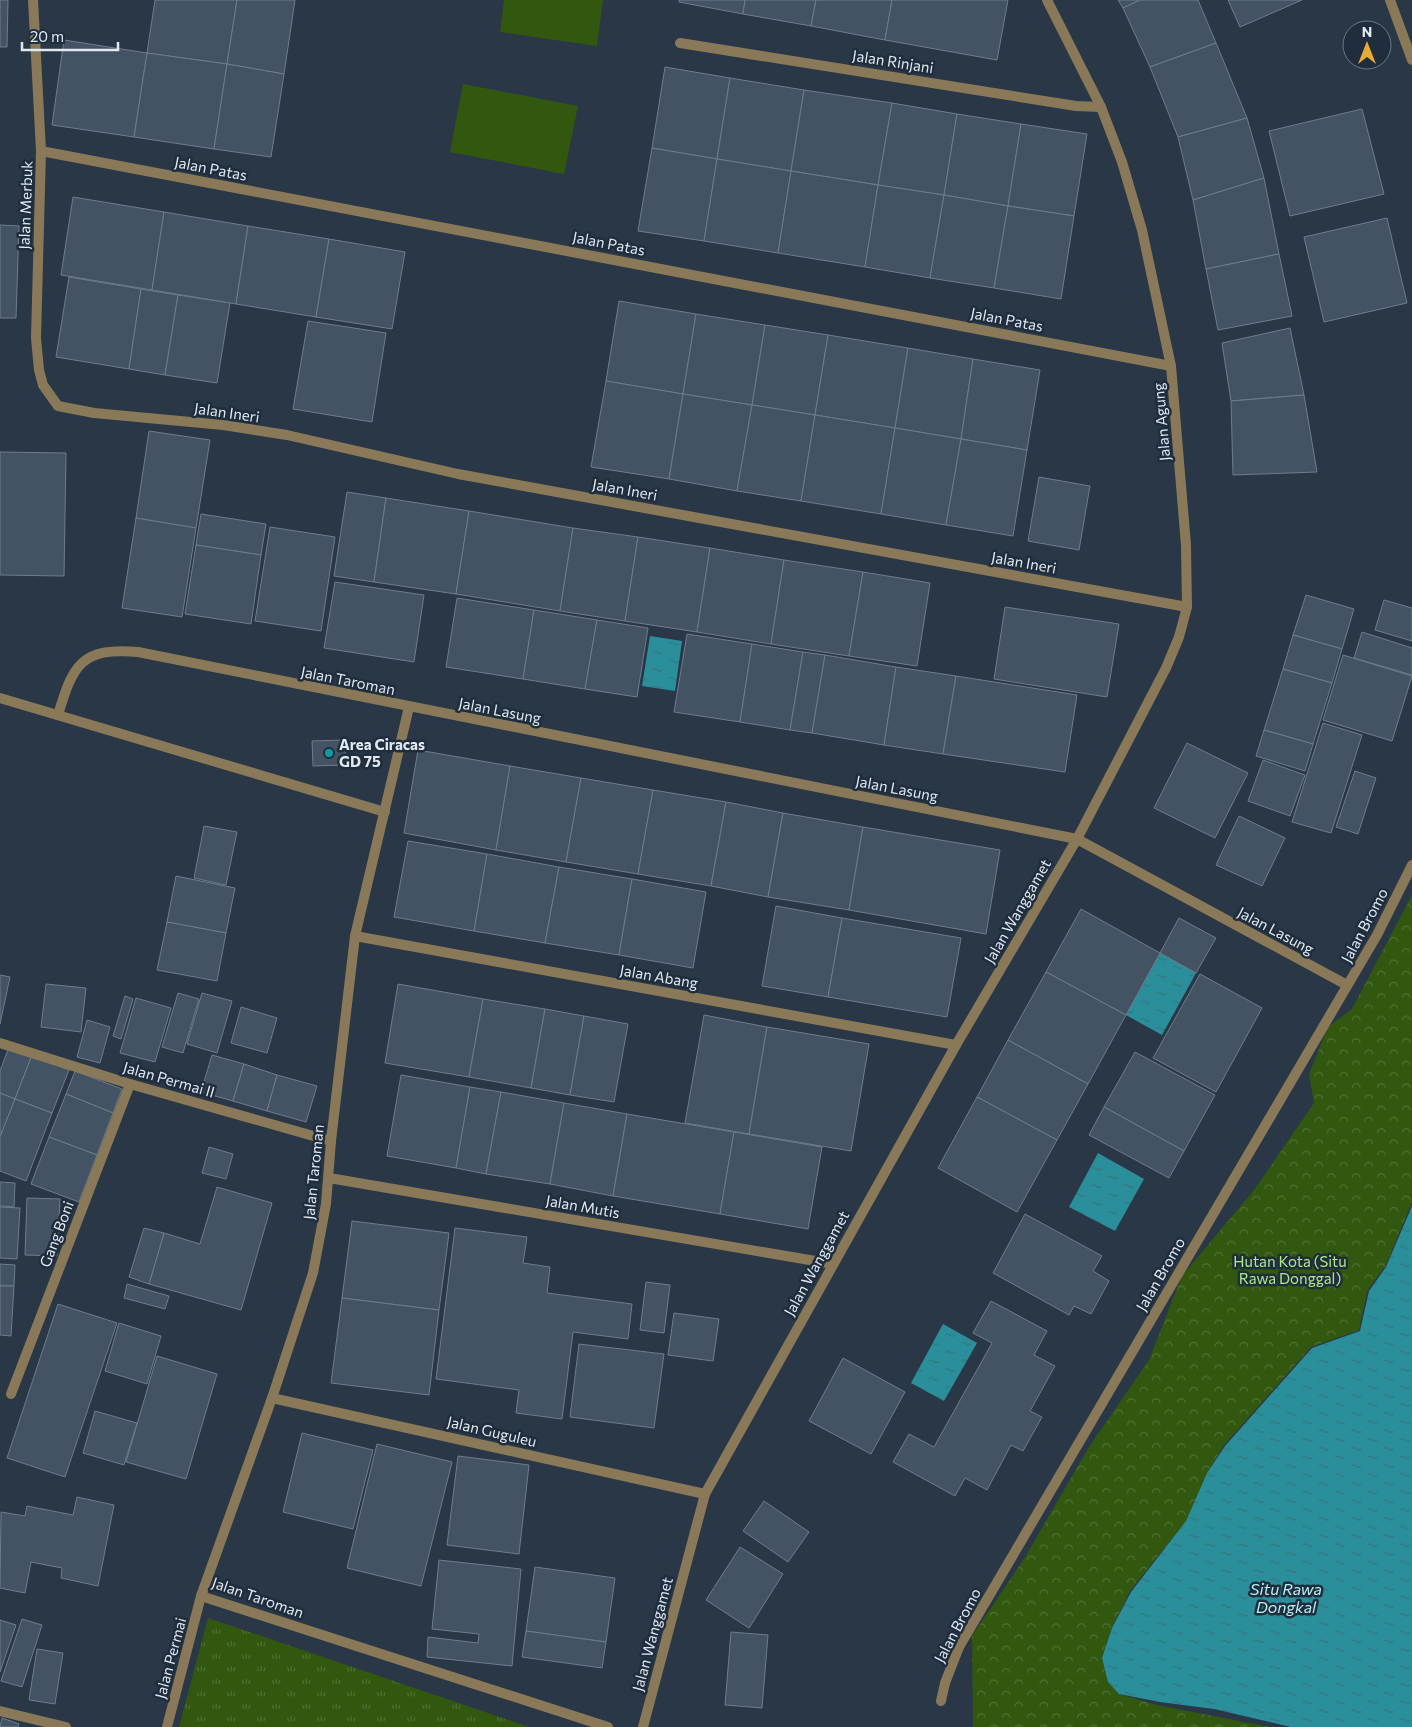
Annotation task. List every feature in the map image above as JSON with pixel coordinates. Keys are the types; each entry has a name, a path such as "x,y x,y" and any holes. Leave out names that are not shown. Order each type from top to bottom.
{"street":[{"name":"Jalan Merbuk","path":"33,0 41,150 36,338 39,370 44,385 58,406"},
{"name":"Jalan Agung","path":"1047,0 1101,107 1122,162 1142,230 1171,366 1186,545 1187,607 1179,637 1166,668 1077,839"},
{"path":"1390,0 1412,60"},
{"name":"Jalan Rinjani","path":"680,43 1076,106 1101,107"},
{"name":"Jalan Patas","path":"41,150 1171,366"},
{"name":"Jalan Ineri","path":"58,406 94,413 223,425 287,435 458,474 1187,607"},
{"name":"Jalan Taroman","path":"58,715 68,680 75,669 94,655 120,651 138,652 410,707 355,936 331,1142 329,1178 322,1230 313,1272 272,1398 201,1596 608,1727"},
{"path":"0,698 385,812"},
{"name":"Jalan Lasung","path":"410,707 1077,839 1347,985"},
{"name":"Jalan Wanggamet","path":"643,1727 705,1494 956,1045 1077,839"},
{"name":"Jalan Bromo","path":"941,1701 945,1683 959,1647 1377,935 1412,865"},
{"name":"Jalan Abang","path":"355,936 956,1045"},
{"name":"Jalan Permai II","path":"0,1043 130,1084 331,1142"},
{"name":"Gang Boni","path":"11,1394 130,1084"},
{"name":"Jalan Mutis","path":"329,1178 833,1264"},
{"name":"Jalan Guguleu","path":"272,1398 705,1494"},
{"name":"Jalan Permai","path":"168,1727 201,1596"},
{"path":"0,1711 66,1727"}],"green space":[{"path":"504,0 603,0 597,46 500,32"},
{"path":"463,84 578,106 564,174 450,152"},
{"name":"Hutan Kota (Situ Rawa Donggal)","path":"1412,895 1412,1202 1386,1265 1367,1291 1359,1330 1311,1347 1224,1445 1207,1473 1186,1521 1130,1591 1112,1628 1102,1658 1108,1682 1119,1694 1157,1705 1270,1727 973,1727 972,1636 1024,1559 1089,1447 1149,1360 1182,1276 1254,1190 1314,1103 1309,1074 1328,1027 1352,1009"},
{"path":"208,1618 529,1727 179,1727"}],"water":[{"path":"650,636 682,641 675,691 642,686"},
{"path":"1160,953 1196,973 1162,1035 1126,1015"},
{"path":"1098,1153 1144,1179 1115,1231 1069,1207"},
{"name":"Situ Rawa Dongkal","path":"1412,1206 1412,1727 1291,1727 1214,1709 1160,1702 1119,1694 1108,1682 1102,1658 1112,1628 1131,1592 1186,1521 1207,1473 1225,1446 1312,1348 1360,1331 1369,1291 1386,1267"},
{"path":"943,1324 977,1343 944,1401 911,1383"}],"building":[{"path":"0,0 8,0 7,47 0,47"},
{"path":"155,0 237,0 227,64 147,53"},
{"path":"237,0 295,0 284,74 227,64"},
{"path":"679,0 745,0 743,14 679,2"},
{"path":"745,0 816,0 811,26 743,14"},
{"path":"816,0 892,0 885,40 811,26"},
{"path":"892,0 1008,0 997,60 885,40"},
{"path":"1118,0 1140,0 1123,8"},
{"path":"1140,0 1198,0 1216,43 1150,67 1123,8"},
{"path":"1228,0 1302,0 1240,27"},
{"path":"64,40 147,53 134,137 52,125"},
{"path":"1216,43 1247,118 1178,137 1150,67"},
{"path":"147,53 227,64 214,149 134,137"},
{"path":"227,64 284,74 271,157 214,149"},
{"path":"665,67 730,78 717,159 652,148"},
{"path":"730,78 804,90 791,171 717,159"},
{"path":"804,90 892,103 878,185 791,171"},
{"path":"892,103 957,114 944,195 878,185"},
{"path":"1362,109 1384,194 1290,216 1269,131"},
{"path":"957,114 1021,124 1008,206 944,195"},
{"path":"1247,118 1264,178 1193,200 1178,137"},
{"path":"1021,124 1087,134 1074,216 1008,206"},
{"path":"652,148 717,159 704,241 638,231"},
{"path":"717,159 791,171 778,253 704,241"},
{"path":"791,171 878,185 865,267 778,253"},
{"path":"1264,178 1279,254 1206,269 1193,200"},
{"path":"878,185 944,195 930,278 865,267"},
{"path":"944,195 1008,206 994,288 930,278"},
{"path":"73,197 164,212 152,290 61,275"},
{"path":"1008,206 1074,216 1061,299 994,288"},
{"path":"164,212 248,226 236,304 152,290"},
{"path":"1387,218 1407,303 1324,322 1304,237"},
{"path":"0,225 19,226 16,318 0,318"},
{"path":"248,226 329,239 316,317 236,304"},
{"path":"329,239 405,252 392,329 316,317"},
{"path":"1279,254 1292,316 1218,330 1206,269"},
{"path":"69,277 141,289 129,369 56,357"},
{"path":"141,289 178,295 165,375 129,369"},
{"path":"178,295 230,303 217,383 165,375"},
{"path":"619,301 696,314 683,394 606,381"},
{"path":"696,314 765,325 752,405 683,394"},
{"path":"308,321 386,333 372,422 293,409"},
{"path":"765,325 828,335 815,415 752,405"},
{"path":"1290,328 1304,395 1231,401 1222,343"},
{"path":"828,335 908,348 895,428 815,415"},
{"path":"908,348 973,359 961,439 895,428"},
{"path":"973,359 1040,370 1027,450 961,439"},
{"path":"606,381 683,394 669,479 591,467"},
{"path":"683,394 752,405 737,491 669,479"},
{"path":"1304,395 1317,472 1233,475 1231,401"},
{"path":"752,405 815,415 801,501 737,491"},
{"path":"815,415 895,428 881,514 801,501"},
{"path":"895,428 961,439 946,525 881,514"},
{"path":"149,431 210,440 196,528 136,518"},
{"path":"961,439 1027,450 1013,536 946,525"},
{"path":"0,452 66,453 64,576 0,575"},
{"path":"1039,477 1090,486 1079,550 1028,541"},
{"path":"347,492 386,498 374,582 334,576"},
{"path":"386,498 469,511 456,594 374,582"},
{"path":"469,511 573,528 560,611 456,594"},
{"path":"201,514 266,524 261,555 196,545"},
{"path":"136,518 196,528 182,617 122,608"},
{"path":"270,527 335,537 321,631 255,621"},
{"path":"573,528 638,537 625,621 560,611"},
{"path":"638,537 710,548 697,632 625,621"},
{"path":"196,545 261,555 251,624 185,614"},
{"path":"710,548 784,560 771,644 697,632"},
{"path":"784,560 863,572 849,656 771,644"},
{"path":"863,572 930,583 917,666 849,656"},
{"path":"335,582 424,595 414,662 324,648"},
{"path":"1306,595 1354,609 1342,649 1293,635"},
{"path":"457,598 534,610 523,679 446,667"},
{"path":"1384,600 1412,608 1412,641 1375,630"},
{"path":"1005,607 1119,624 1107,697 994,679"},
{"path":"534,610 597,620 585,689 523,679"},
{"path":"597,620 648,628 637,697 585,689"},
{"path":"1362,632 1412,648 1412,675 1354,658"},
{"path":"687,634 752,644 740,722 674,712"},
{"path":"1293,635 1342,649 1332,683 1283,669"},
{"path":"752,644 803,652 790,730 740,722"},
{"path":"803,652 825,655 812,733 790,730"},
{"path":"825,655 896,667 884,745 812,733"},
{"path":"1343,655 1412,676 1392,741 1323,720"},
{"path":"896,667 956,676 943,754 884,745"},
{"path":"1283,669 1332,683 1313,744 1264,730"},
{"path":"956,676 1077,695 1065,772 943,754"},
{"path":"1323,723 1362,735 1331,833 1292,822"},
{"path":"1264,730 1313,744 1305,771 1256,756"},
{"name":"Area Ciracas GD 75","path":"345,740 346,765 313,766 312,741"},
{"path":"1187,743 1248,773 1215,838 1154,808"},
{"path":"418,750 510,766 496,850 404,833"},
{"path":"1263,760 1305,775 1290,816 1248,801"},
{"path":"510,766 581,778 566,862 496,850"},
{"path":"1355,771 1376,778 1358,834 1336,827"},
{"path":"581,778 653,790 638,874 566,862"},
{"path":"653,790 726,802 711,886 638,874"},
{"path":"726,802 783,813 768,897 711,886"},
{"path":"783,813 863,827 849,910 768,897"},
{"path":"1239,816 1285,838 1262,886 1216,865"},
{"path":"204,826 237,832 226,885 194,878"},
{"path":"863,827 1000,850 986,934 849,910"},
{"path":"408,841 487,854 474,931 394,917"},
{"path":"487,854 559,867 545,943 474,931"},
{"path":"559,867 632,879 619,955 545,943"},
{"path":"176,876 235,888 226,933 167,922"},
{"path":"632,879 706,892 693,968 619,955"},
{"path":"776,906 842,918 828,997 762,986"},
{"path":"1081,909 1160,953 1126,1015 1046,972"},
{"path":"842,918 961,938 947,1017 828,997"},
{"path":"1179,918 1216,938 1196,973 1160,953"},
{"path":"167,922 226,933 217,981 157,970"},
{"path":"1046,972 1126,1015 1088,1084 1008,1040"},
{"path":"1200,974 1262,1008 1216,1092 1153,1058"},
{"path":"0,975 10,977 0,1024"},
{"path":"46,984 86,988 81,1032 41,1027"},
{"path":"398,984 483,999 469,1077 385,1063"},
{"path":"178,993 199,999 183,1053 162,1047"},
{"path":"202,993 232,1001 217,1053 187,1044"},
{"path":"125,996 133,999 121,1039 113,1036"},
{"path":"136,998 171,1008 155,1062 120,1053"},
{"path":"483,999 545,1009 531,1088 469,1077"},
{"path":"241,1007 277,1018 267,1053 231,1043"},
{"path":"545,1009 584,1016 570,1095 531,1088"},
{"path":"704,1015 767,1027 749,1134 685,1123"},
{"path":"584,1016 628,1024 614,1102 570,1095"},
{"path":"87,1020 110,1027 100,1063 77,1057"},
{"path":"767,1027 869,1044 851,1151 749,1134"},
{"path":"1008,1040 1088,1084 1057,1140 977,1097"},
{"path":"9,1047 32,1055 15,1099 0,1093 0,1071"},
{"path":"1135,1052 1215,1095 1184,1151 1104,1107"},
{"path":"32,1055 69,1070 52,1113 15,1099"},
{"path":"212,1055 244,1064 233,1101 201,1092"},
{"path":"244,1064 277,1075 267,1111 233,1101"},
{"path":"75,1071 122,1089 113,1113 66,1094"},
{"path":"277,1075 317,1086 306,1122 267,1111"},
{"path":"401,1075 470,1087 456,1168 387,1156"},
{"path":"470,1087 501,1092 486,1174 456,1168"},
{"path":"501,1092 564,1103 550,1184 486,1174"},
{"path":"0,1093 15,1099 0,1137"},
{"path":"66,1094 113,1113 97,1155 49,1137"},
{"path":"977,1097 1057,1140 1017,1212 938,1168"},
{"path":"15,1099 52,1113 26,1181 0,1171 0,1137"},
{"path":"564,1103 627,1114 613,1196 550,1184"},
{"path":"1104,1107 1184,1151 1169,1178 1089,1135"},
{"path":"627,1114 734,1132 720,1214 613,1196"},
{"path":"734,1132 822,1147 808,1229 720,1214"},
{"path":"49,1137 97,1155 79,1202 31,1184"},
{"path":"209,1147 233,1154 226,1179 202,1173"},
{"path":"0,1182 15,1183 14,1207 0,1206"},
{"path":"217,1187 272,1203 241,1310 149,1284 164,1233 200,1244"},
{"path":"27,1198 60,1199 57,1256 25,1255"},
{"path":"0,1207 20,1208 17,1259 0,1258"},
{"path":"1025,1214 1102,1256 1093,1271 1109,1281 1091,1314 1074,1306 1069,1315 993,1273"},
{"path":"352,1221 449,1233 439,1310 342,1298"},
{"path":"144,1228 164,1233 149,1284 129,1277"},
{"path":"455,1228 527,1237 523,1263 550,1267 547,1293 632,1304 628,1339 573,1332 562,1419 516,1413 519,1390 436,1379"},
{"path":"0,1264 15,1265 14,1286 0,1286"},
{"path":"646,1282 670,1285 664,1333 640,1330"},
{"path":"127,1284 169,1296 165,1309 124,1298"},
{"path":"0,1286 14,1286 11,1336 0,1335"},
{"path":"342,1298 439,1310 429,1395 331,1383"},
{"path":"991,1301 1047,1331 1034,1355 1055,1366 1030,1411 1042,1417 1023,1451 1011,1445 987,1490 965,1478 955,1496 893,1462 909,1434 934,1447 992,1343 973,1333"},
{"path":"58,1304 117,1323 65,1477 7,1458"},
{"path":"674,1313 719,1319 713,1361 668,1355"},
{"path":"119,1323 161,1336 147,1384 105,1371"},
{"path":"579,1344 664,1354 654,1428 570,1417"},
{"path":"157,1356 217,1374 186,1479 126,1462"},
{"path":"843,1358 905,1392 871,1454 809,1421"},
{"path":"95,1411 137,1423 124,1465 83,1453"},
{"path":"302,1433 373,1450 353,1529 283,1512"},
{"path":"377,1444 452,1462 421,1586 347,1568"},
{"path":"458,1456 529,1465 519,1554 447,1545"},
{"path":"77,1497 114,1505 98,1586 61,1578 62,1568 31,1562 25,1593 0,1588 1,1512 25,1516 27,1506 73,1515"},
{"path":"764,1501 809,1532 788,1562 743,1531"},
{"path":"740,1547 783,1574 749,1628 706,1600"},
{"path":"439,1560 521,1569 512,1666 427,1657 428,1637 478,1643 479,1634 432,1629"},
{"path":"535,1567 615,1578 606,1642 526,1631"},
{"path":"22,1619 42,1625 22,1687 1,1681"},
{"path":"0,1620 16,1625 0,1672"},
{"path":"526,1631 606,1642 602,1668 522,1657"},
{"path":"731,1632 768,1635 762,1708 725,1705"},
{"path":"37,1649 63,1653 55,1704 29,1700"},
{"path":"2,1718 19,1724 18,1727 0,1727"}],"place":[{"name":"Area Ciracas GD 75","path":"329,753"}]}
